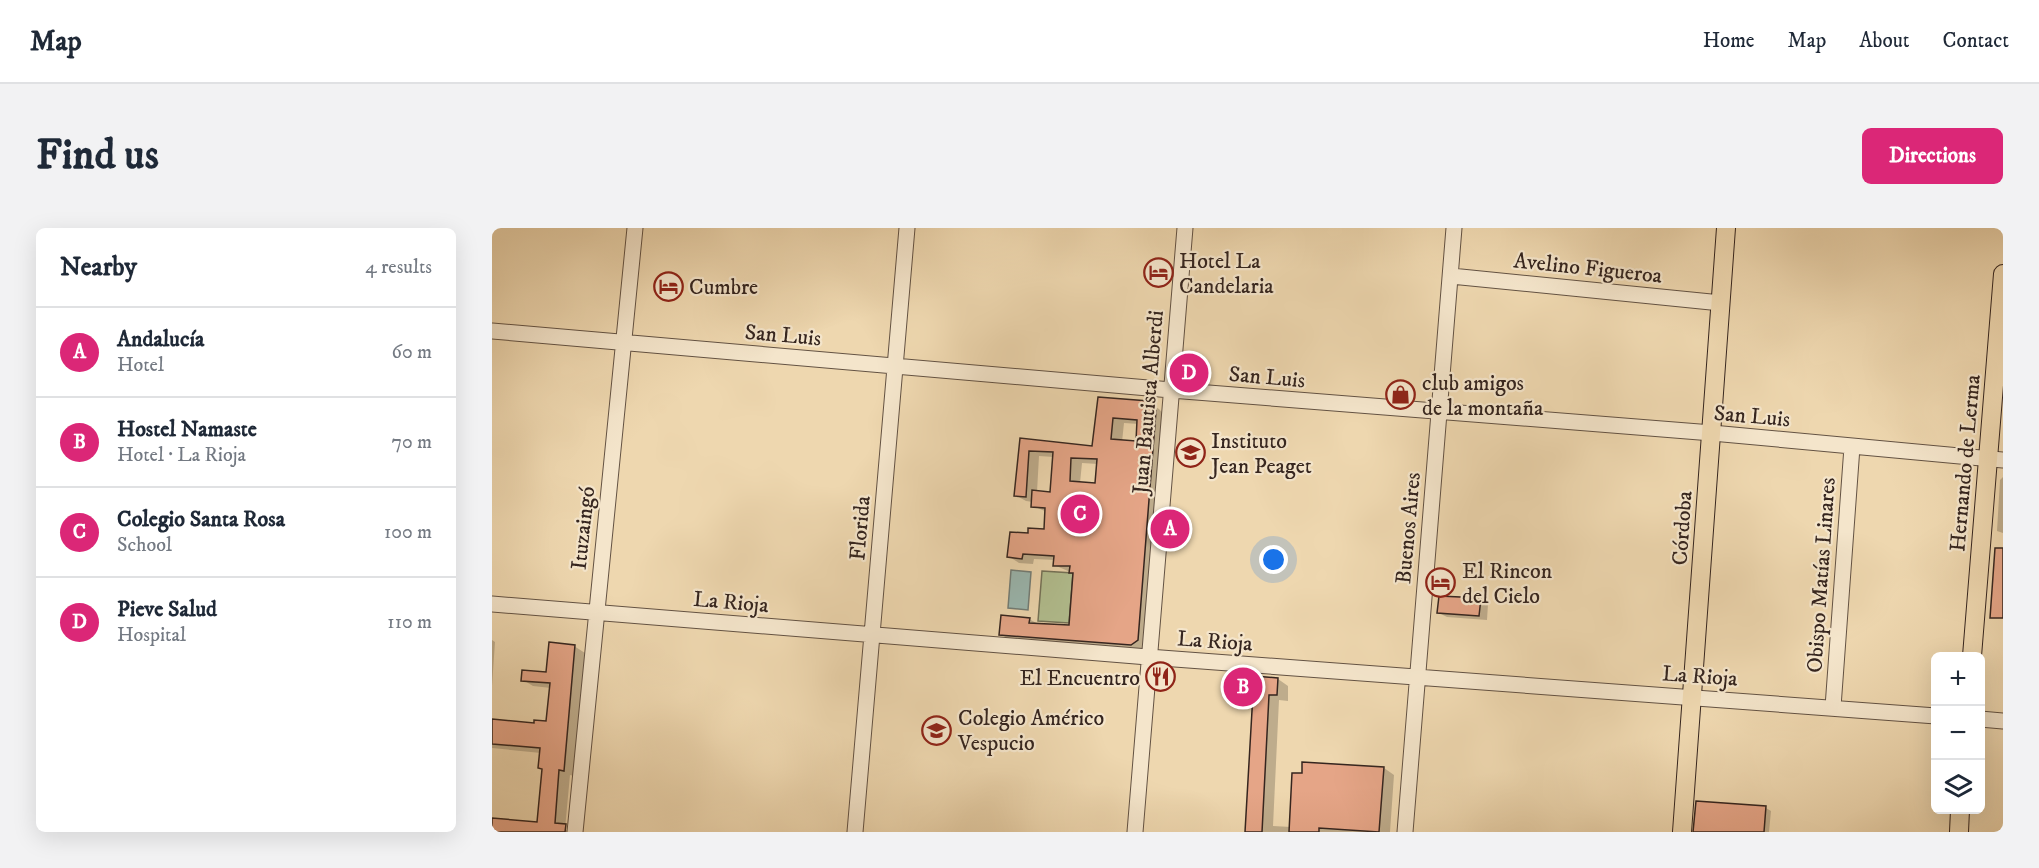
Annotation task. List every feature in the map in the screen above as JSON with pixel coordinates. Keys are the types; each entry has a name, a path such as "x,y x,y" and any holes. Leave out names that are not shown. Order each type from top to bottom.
{"main road":[{"name":"Córdoba","path":"1682,832 1726,228"},
{"name":"Hernando de Lerma","path":"1973,652 1996,459 2003,274"},
{"path":"1959,832 1960,814"}],"street":[{"name":"Ituzaingó","path":"575,832 635,228"},
{"name":"Florida","path":"855,832 907,228"},
{"name":"Juan Bautista Alberdi","path":"1135,832 1185,228"},
{"name":"Buenos Aires","path":"1405,832 1454,228"},
{"name":"Avelino Figueroa","path":"1451,276 1721,303"},
{"name":"San Luis","path":"492,330 1996,459"},
{"name":"Obispo Matías Linares","path":"1833,707 1852,447"},
{"name":"La Rioja","path":"492,604 1148,657 1931,716"},
{"path":"1985,719 2003,721"}],"green space":[{"path":"1042,571 1073,573 1069,623 1038,621"}],"water":[{"path":"1011,570 1031,572 1028,610 1008,608"}],"building":[{"path":"1098,397 1149,401 1156,411 1138,640 1131,645 999,635 1001,615 1030,618 1029,623 1069,625 1073,573 1069,573 1070,566 1053,566 1054,556 1023,554 1022,559 1007,557 1010,532 1028,533 1028,528 1044,529 1045,508 1031,507 1032,490 1050,492 1053,452 1029,451 1026,497 1014,496 1020,438 1092,446","holes":["1113,418 1137,420 1136,441 1111,439","1071,458 1097,459 1095,483 1070,481"]},
{"path":"1995,548 2003,548 2003,618 1990,618"},
{"path":"1439,596 1481,598 1479,616 1437,613"},
{"path":"549,642 575,645 564,771 559,770 555,823 566,824 565,832 492,832 492,818 537,822 542,769 538,768 540,748 492,744 492,719 534,723 534,720 546,721 550,683 521,681 522,670 546,672"},
{"path":"1254,676 1278,678 1277,695 1269,695 1262,832 1245,832"},
{"path":"1302,762 1384,767 1379,832 1319,828 1319,832 1289,832 1292,773 1302,773"},
{"path":"1696,801 1766,806 1764,832 1693,832"}],"place":[{"name":"Hotel La Candelaria","path":"1158,273"},
{"name":"Cumbre","path":"668,286"},
{"name":"Pieve Salud","path":"1189,373"},
{"name":"club amigos de la montaña","path":"1401,395"},
{"name":"Instituto Jean Peaget","path":"1190,453"},
{"name":"Colegio Santa Rosa","path":"1080,514"},
{"name":"Andalucía","path":"1170,529"},
{"name":"El Rincon del Cielo","path":"1441,583"},
{"name":"El Encuentro","path":"1161,677"},
{"name":"Hostel Namaste","path":"1243,687"},
{"name":"Colegio Américo Vespucio","path":"937,730"}]}
